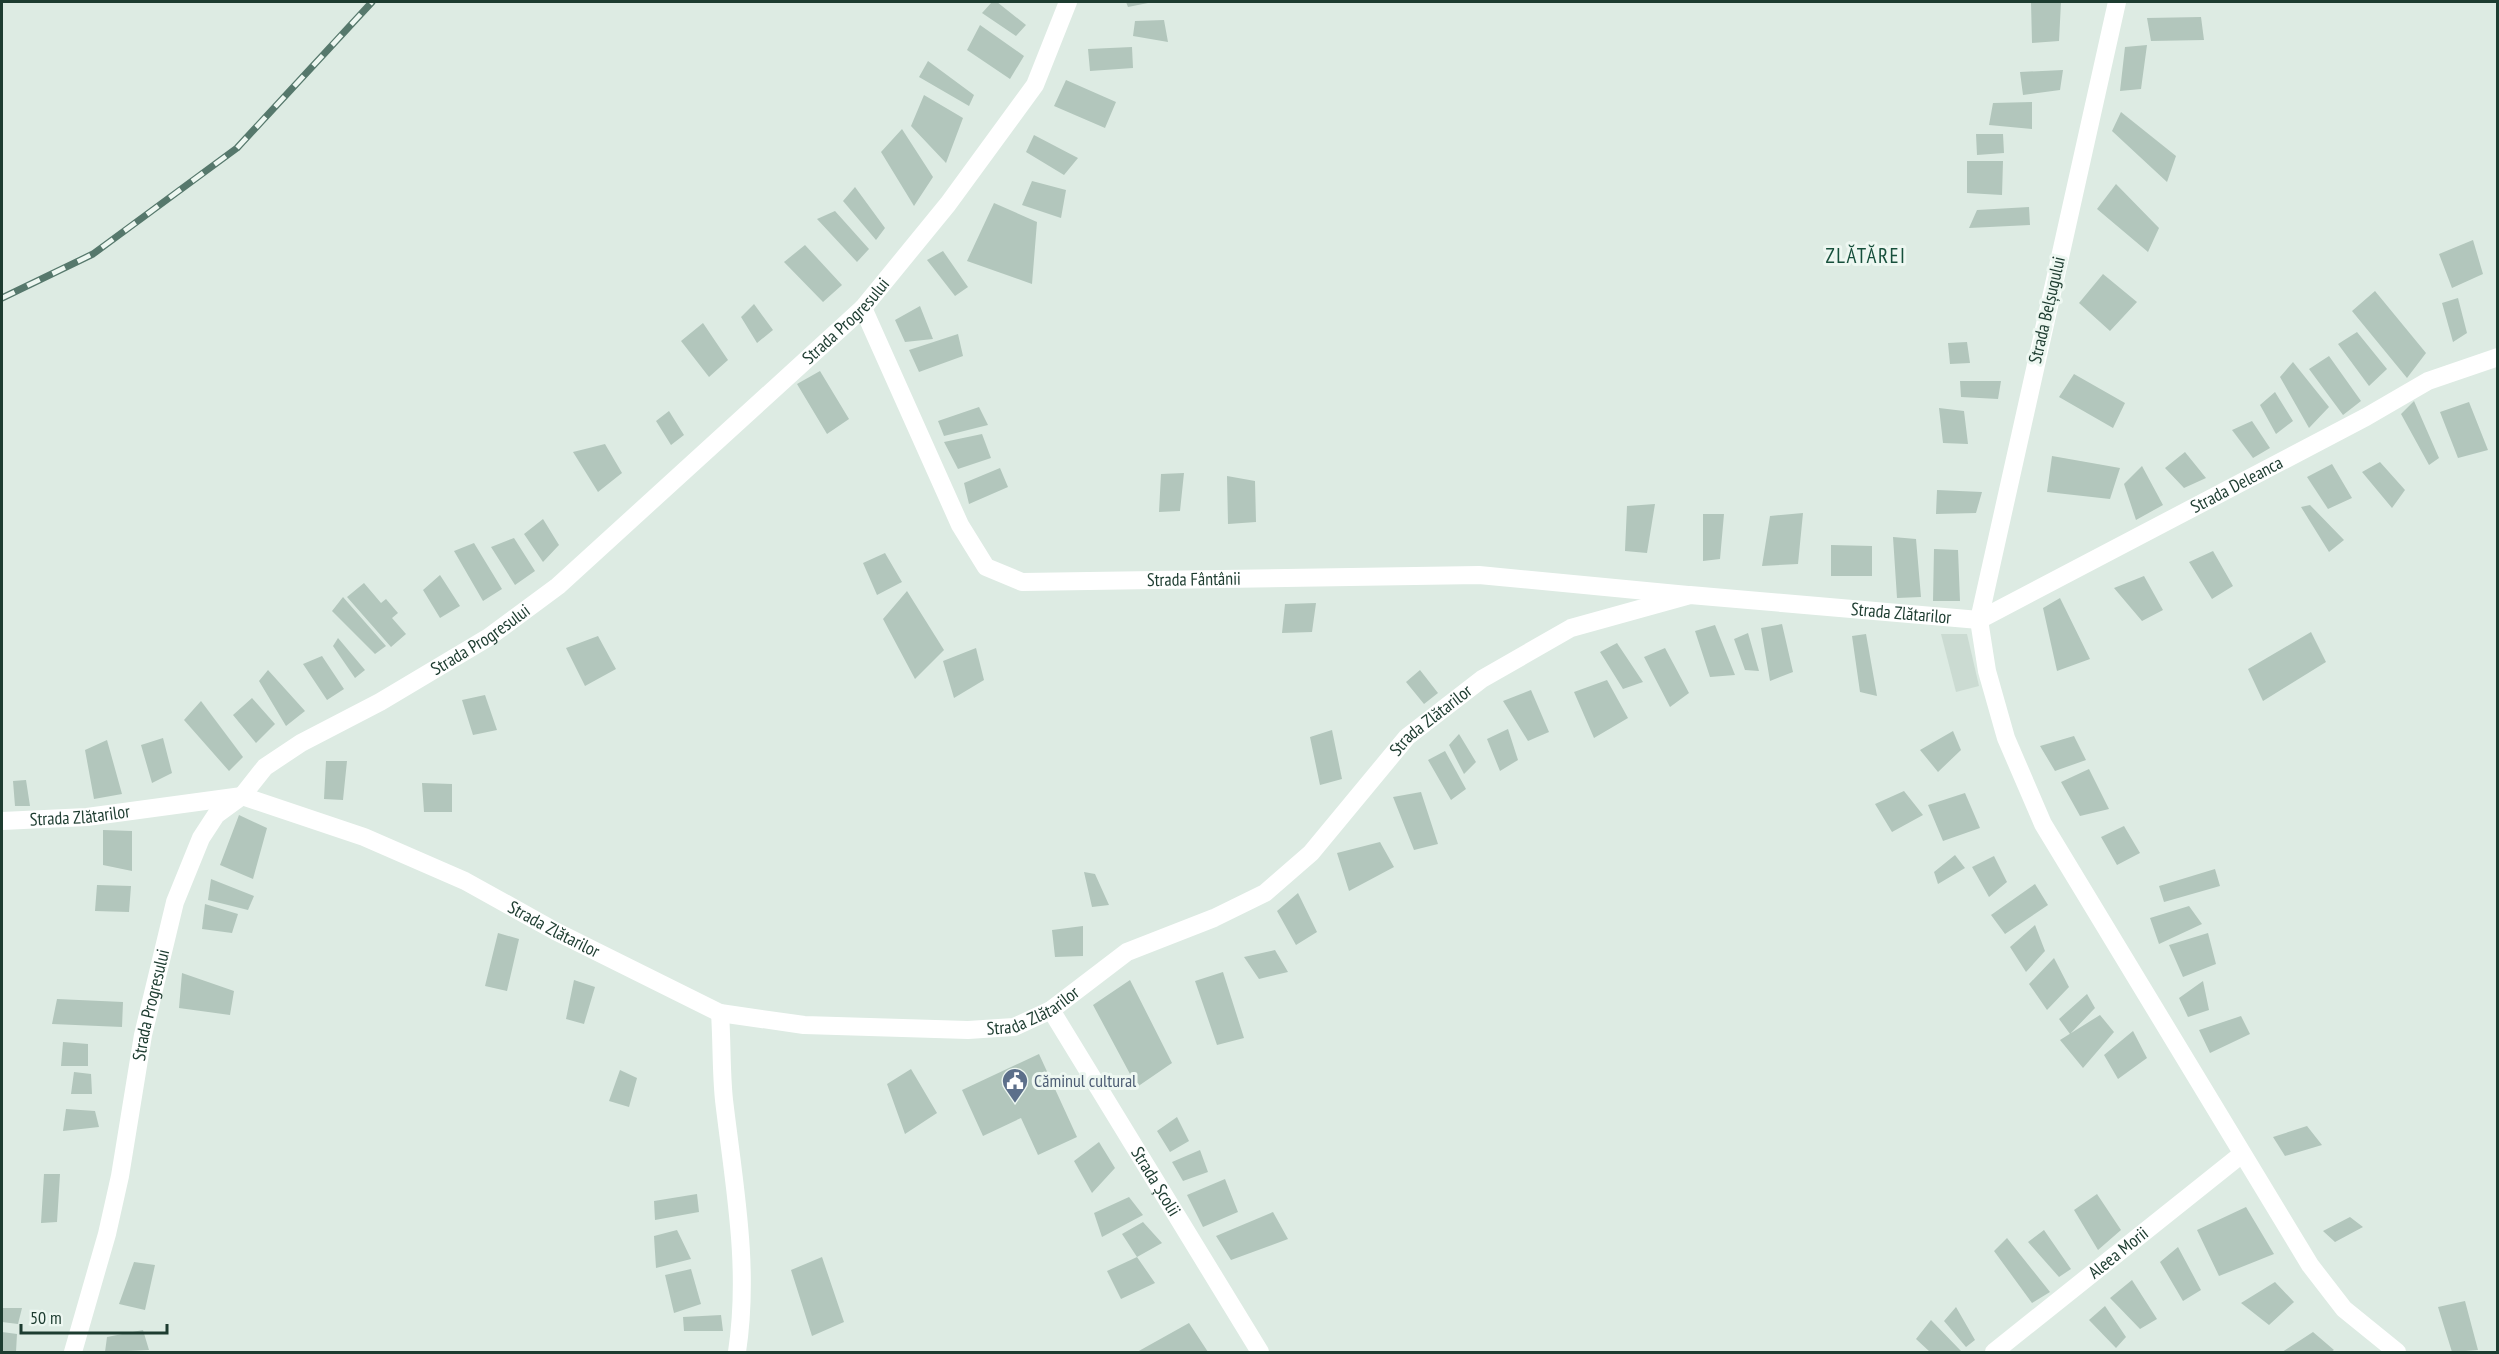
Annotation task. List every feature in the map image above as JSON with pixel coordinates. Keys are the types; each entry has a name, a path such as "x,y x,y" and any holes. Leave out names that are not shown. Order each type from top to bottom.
{"street":[{"name":"Strada Progresului","path":"73,1353 107,1234 120,1176 142,1035 175,902 201,838 216,815 242,796 265,766 380,702 489,637 558,586 863,308 948,204 1035,85 1068,2"},
{"name":"Strada Belșugului","path":"1979,620 2117,2"},
{"name":"Strada Fântânii","path":"863,308 960,525 986,567 1022,582 1479,575 1690,596"},
{"name":"Strada Deleanca","path":"1979,620 2366,417 2428,381 2498,357"},
{"name":"Strada Zlătarilor","path":"2,822 87,817 242,796 364,837 465,881 555,931 720,1013 804,1025 968,1030 1014,1027 1052,1010 1127,952 1214,918 1265,893 1311,853 1407,737 1482,680 1571,628 1690,596 1979,620"},
{"path":"1979,620 1987,671 2006,738 2043,824 2310,1265 2344,1309 2397,1353"},
{"name":"Strada Școlii","path":"1052,1010 1260,1353"},
{"path":"720,1013 724,1097 742,1239 741,1325 737,1353"},
{"name":"Aleea Morii","path":"1994,1353 2242,1154"}],"shaded area":[{"path":"1941,634 1967,634 1979,686 1956,692"}],"building":[{"path":"992,2 997,2 1026,25 1016,36 982,13"},
{"path":"1126,2 1148,2 1148,3 1128,7"},
{"path":"2031,2 2061,2 2059,41 2032,43"},
{"path":"2201,17 2204,40 2151,41 2147,18"},
{"path":"1164,20 1168,42 1133,36 1135,21"},
{"path":"980,25 1024,56 1010,79 967,50"},
{"path":"2147,45 2141,89 2120,91 2125,47"},
{"path":"1132,47 1133,68 1090,71 1088,49"},
{"path":"928,61 974,95 969,106 919,77"},
{"path":"2063,70 2060,90 2023,95 2020,72"},
{"path":"1066,80 1116,102 1105,128 1054,106"},
{"path":"924,95 963,118 946,163 911,126"},
{"path":"2032,102 2032,129 1989,125 1993,103"},
{"path":"2121,112 2176,156 2167,182 2112,131"},
{"path":"902,129 933,177 914,206 881,152"},
{"path":"1976,134 2003,134 2004,153 1977,155"},
{"path":"1034,135 1078,158 1064,175 1026,152"},
{"path":"1967,161 2003,161 2002,195 1967,193"},
{"path":"1032,181 1066,190 1061,218 1022,205"},
{"path":"2116,184 2159,228 2148,252 2097,209"},
{"path":"855,187 885,228 876,240 843,201"},
{"path":"994,203 1037,222 1032,284 967,261"},
{"path":"2029,207 2030,225 1969,228 1977,210"},
{"path":"835,211 869,249 857,262 817,219"},
{"path":"2473,240 2483,274 2452,288 2439,254"},
{"path":"805,245 842,285 823,302 784,262"},
{"path":"943,251 968,287 955,296 927,260"},
{"path":"2103,274 2137,302 2110,331 2079,303"},
{"path":"2375,291 2426,353 2407,378 2352,311"},
{"path":"2458,298 2467,333 2453,342 2442,303"},
{"path":"754,304 773,330 757,343 741,317"},
{"path":"920,306 933,339 905,342 895,320"},
{"path":"703,323 728,360 709,377 681,341"},
{"path":"2357,332 2387,369 2369,386 2338,344"},
{"path":"958,334 963,356 919,372 909,350"},
{"path":"1967,342 1970,363 1950,364 1948,343"},
{"path":"2329,356 2361,401 2343,415 2309,369"},
{"path":"2293,362 2329,407 2309,428 2280,377"},
{"path":"820,371 849,419 827,434 797,384"},
{"path":"2074,374 2125,403 2113,428 2059,397"},
{"path":"1960,381 2001,381 1998,399 1961,397"},
{"path":"2275,392 2293,421 2276,434 2260,405"},
{"path":"2414,401 2439,458 2429,465 2401,414"},
{"path":"2469,402 2488,450 2458,458 2440,412"},
{"path":"979,407 988,425 944,436 938,421"},
{"path":"1939,408 1964,411 1968,444 1943,443"},
{"path":"669,411 684,435 671,445 656,421"},
{"path":"2252,421 2270,448 2253,458 2232,430"},
{"path":"982,434 991,458 958,469 944,442"},
{"path":"605,444 622,473 598,492 573,452"},
{"path":"2185,452 2206,478 2184,488 2165,468"},
{"path":"2052,456 2120,468 2110,499 2047,492"},
{"path":"2380,462 2405,490 2392,508 2362,472"},
{"path":"2332,464 2352,498 2328,509 2307,477"},
{"path":"2142,466 2163,505 2136,520 2124,484"},
{"path":"1000,468 1008,487 969,504 964,483"},
{"path":"1184,473 1180,511 1159,512 1161,474"},
{"path":"1227,476 1255,481 1256,522 1228,524"},
{"path":"1937,490 1982,492 1976,513 1936,514"},
{"path":"1655,504 1647,553 1625,551 1627,506"},
{"path":"2310,505 2344,540 2329,552 2301,507"},
{"path":"1803,513 1798,564 1762,566 1770,516"},
{"path":"1703,514 1724,514 1720,559 1703,561"},
{"path":"543,519 559,545 543,562 524,534"},
{"path":"1893,537 1916,539 1921,597 1897,598"},
{"path":"514,538 535,571 515,585 491,547"},
{"path":"474,543 502,589 483,601 454,551"},
{"path":"1831,545 1872,546 1872,576 1831,576"},
{"path":"1934,549 1958,550 1960,601 1933,601"},
{"path":"2213,551 2233,586 2212,599 2189,562"},
{"path":"885,553 902,582 877,595 863,563"},
{"path":"440,575 460,606 440,618 423,590"},
{"path":"2144,576 2163,610 2142,621 2114,588"},
{"path":"364,583 381,603 386,599 398,613 392,618 406,634 391,647 347,597"},
{"path":"907,591 944,650 915,679 883,619"},
{"path":"343,597 386,646 375,654 332,611"},
{"path":"2060,598 2090,659 2057,671 2043,608"},
{"path":"1316,603 1312,632 1282,633 1285,604"},
{"path":"1782,624 1793,672 1770,681 1761,628"},
{"path":"1715,625 1735,675 1710,677 1695,631"},
{"path":"2311,632 2326,662 2263,701 2248,669"},
{"path":"1748,633 1759,671 1745,670 1734,639"},
{"path":"1866,634 1877,696 1860,692 1852,636"},
{"path":"598,636 616,669 585,686 566,648"},
{"path":"338,638 365,670 355,678 333,646"},
{"path":"1617,643 1643,682 1623,689 1600,652"},
{"path":"976,648 984,680 954,698 943,661"},
{"path":"1665,648 1689,693 1670,707 1644,657"},
{"path":"322,656 344,689 327,700 303,664"},
{"path":"268,670 305,711 286,726 259,681"},
{"path":"1420,670 1438,693 1424,704 1406,682"},
{"path":"1607,680 1628,718 1594,738 1574,692"},
{"path":"1531,690 1549,732 1528,741 1503,701"},
{"path":"485,695 497,730 473,735 462,700"},
{"path":"252,698 275,724 256,743 233,715"},
{"path":"201,701 243,757 229,771 184,720"},
{"path":"1508,729 1518,760 1500,771 1487,739"},
{"path":"1332,730 1342,779 1320,785 1310,737"},
{"path":"1953,731 1961,750 1938,772 1920,750"},
{"path":"1459,734 1476,762 1464,774 1449,745"},
{"path":"2074,736 2086,760 2055,771 2040,746"},
{"path":"163,738 172,773 152,783 141,745"},
{"path":"107,740 122,794 94,799 85,750"},
{"path":"1445,751 1466,789 1451,800 1428,760"},
{"path":"326,761 347,761 343,800 324,799"},
{"path":"2089,769 2109,809 2080,816 2061,782"},
{"path":"26,780 30,806 15,806 13,781"},
{"path":"422,783 452,784 452,812 424,812"},
{"path":"1904,791 1923,815 1892,832 1875,804"},
{"path":"1421,792 1438,844 1414,850 1393,797"},
{"path":"1965,793 1980,828 1943,841 1928,805"},
{"path":"239,815 267,828 253,879 220,865"},
{"path":"2124,826 2140,853 2117,865 2101,837"},
{"path":"103,830 132,831 132,871 103,865"},
{"path":"1380,842 1394,867 1349,891 1337,853"},
{"path":"1955,855 1965,868 1938,884 1934,872"},
{"path":"1994,856 2007,882 1989,897 1972,867"},
{"path":"2215,869 2220,886 2164,902 2159,886"},
{"path":"1084,872 1095,874 1109,905 1092,907"},
{"path":"211,879 254,896 248,910 208,900"},
{"path":"2035,884 2048,905 2005,934 1991,915"},
{"path":"97,885 131,886 129,912 95,911"},
{"path":"1298,893 1317,932 1296,945 1277,911"},
{"path":"205,904 238,914 232,933 202,929"},
{"path":"2189,906 2202,924 2159,944 2150,918"},
{"path":"2035,925 2045,951 2026,972 2010,947"},
{"path":"1083,926 1083,956 1055,957 1052,930"},
{"path":"498,933 519,939 507,991 485,986"},
{"path":"2208,933 2216,964 2183,977 2169,945"},
{"path":"1275,950 1288,972 1259,979 1244,957"},
{"path":"2054,958 2069,987 2047,1010 2029,984"},
{"path":"1223,972 1244,1038 1217,1045 1195,981"},
{"path":"182,973 234,991 230,1015 179,1008"},
{"path":"574,980 595,987 584,1024 566,1019"},
{"path":"1130,980 1172,1063 1137,1087 1093,1005"},
{"path":"2203,981 2209,1010 2188,1017 2179,998"},
{"path":"2087,994 2095,1008 2070,1034 2059,1019"},
{"path":"57,999 123,1002 122,1027 52,1024"},
{"path":"2100,1015 2114,1032 2083,1068 2060,1040"},
{"path":"2241,1016 2250,1034 2210,1053 2199,1030"},
{"path":"2133,1031 2147,1058 2118,1079 2104,1055"},
{"path":"63,1042 88,1044 88,1066 61,1066"},
{"name":"Căminul cultural","path":"1039,1054 1077,1137 1038,1155 1021,1118 983,1136 962,1090"},
{"path":"911,1069 937,1113 905,1134 887,1084"},
{"path":"620,1070 637,1078 629,1107 609,1101"},
{"path":"74,1072 91,1074 92,1094 71,1094"},
{"path":"66,1109 95,1111 99,1127 63,1131"},
{"path":"1177,1117 1189,1141 1170,1152 1157,1131"},
{"path":"2307,1126 2322,1145 2285,1156 2273,1137"},
{"path":"1099,1142 1115,1168 1092,1193 1074,1161"},
{"path":"1200,1150 1208,1172 1183,1181 1172,1162"},
{"path":"44,1174 60,1174 57,1222 41,1223"},
{"path":"1225,1179 1238,1212 1203,1227 1187,1195"},
{"path":"697,1194 699,1212 655,1220 654,1201"},
{"path":"2097,1194 2121,1230 2098,1250 2074,1210"},
{"path":"1129,1197 1143,1215 1102,1237 1094,1213"},
{"path":"2246,1207 2274,1254 2219,1276 2197,1230"},
{"path":"1273,1212 1288,1239 1231,1260 1216,1236"},
{"path":"2350,1217 2363,1227 2335,1242 2323,1231"},
{"path":"1143,1222 1162,1243 1137,1257 1122,1234"},
{"path":"677,1230 691,1259 656,1268 654,1236"},
{"path":"2044,1230 2071,1269 2059,1277 2028,1242"},
{"path":"2007,1238 2050,1292 2032,1303 1994,1251"},
{"path":"2178,1247 2201,1290 2183,1301 2160,1262"},
{"path":"822,1257 844,1322 812,1336 791,1270"},
{"path":"1137,1257 1155,1283 1121,1299 1107,1271"},
{"path":"134,1262 155,1265 145,1310 119,1304"},
{"path":"691,1269 701,1304 674,1313 665,1275"},
{"path":"2132,1280 2157,1319 2140,1329 2110,1298"},
{"path":"2275,1282 2294,1302 2269,1325 2241,1303"},
{"path":"2465,1301 2478,1350 2452,1352 2438,1307"},
{"path":"2105,1306 2126,1337 2116,1348 2089,1320"},
{"path":"1956,1307 1975,1340 1966,1347 1944,1321"},
{"path":"2,1308 22,1308 18,1324 2,1322"},
{"path":"721,1315 723,1331 684,1331 683,1317"},
{"path":"1931,1320 1961,1351 1930,1352 1916,1339"},
{"path":"1189,1323 1208,1352 1137,1352"},
{"path":"143,1330 149,1350 105,1352 107,1337"},
{"path":"2,1332 17,1334 16,1352 2,1352"},
{"path":"2313,1332 2334,1350 2331,1352 2282,1352"}],"railway":[{"path":"2,298 93,254 237,148 372,2"}],"place":[{"name":"Căminul cultural","path":"1015,1104"}],"district":[{"name":"ZLĂTĂREI","path":"1866,256"}]}
